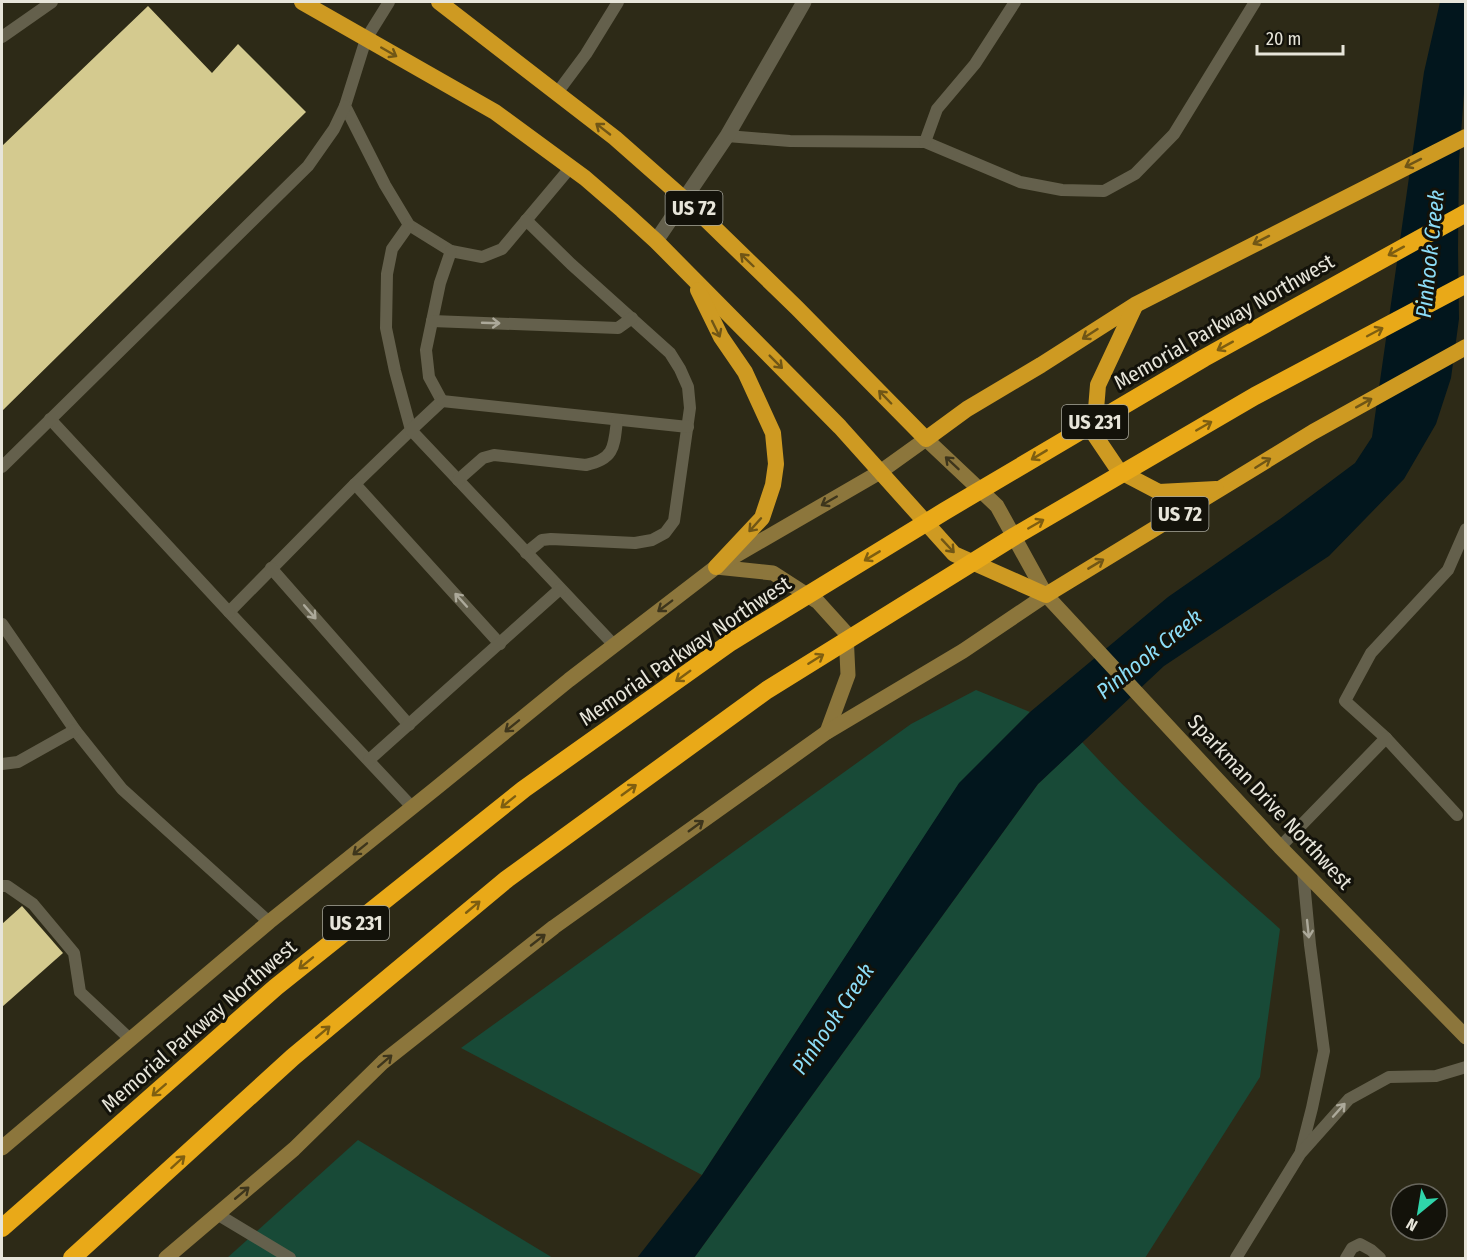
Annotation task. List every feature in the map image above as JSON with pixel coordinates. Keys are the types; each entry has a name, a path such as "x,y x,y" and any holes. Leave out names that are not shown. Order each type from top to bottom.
{"highway":[{"name":"US 72","path":"302,2 495,112 585,178 656,241 840,427 880,472"},
{"name":"US 72","path":"439,2 615,138 684,199 797,308 926,439"},
{"path":"926,439 967,409 1135,305 1466,137"},
{"name":"Memorial Parkway Northwest","path":"2,1228 276,987 524,789 731,642 945,511 1204,358 1466,213"},
{"path":"691,276 720,337 745,372 773,433 776,464 773,485 762,518 716,567"},
{"name":"US 231","path":"72,1258 293,1057 507,879 766,690 1015,536 1255,396 1466,284"},
{"path":"1135,305 1098,386 1094,434 1119,471 1159,492 1220,489"},
{"name":"US 72","path":"1046,595 1313,432 1466,347"},
{"name":"Sparkman Drive Northwest","path":"880,472 954,554 1046,595"},
{"path":"85,1258 134,1202"}],"main road":[{"name":"Memorial Parkway Northwest","path":"2,1148 269,922 614,645 716,567 880,472 926,439"},
{"name":"Sparkman Drive Northwest","path":"926,439 997,506 1046,595 1280,847 1466,1037"},
{"path":"716,567 773,573 818,602 846,633 848,675 827,732"},
{"path":"166,1258 294,1149 383,1062 554,927 827,732 963,651 1046,595"}],"street":[{"path":"656,241 727,136 804,2"}],"lane":[{"path":"2,37 52,2"},
{"path":"2,467 308,166 334,129 345,106 366,39 388,2"},
{"path":"557,93 586,54 618,2"},
{"path":"925,142 938,109 975,64 1015,2"},
{"path":"727,136 790,141 925,142 1020,182 1062,190 1104,191 1135,174 1174,134 1255,2"},
{"path":"345,106 385,185 409,225 451,251 482,257 502,249 570,168"},
{"path":"526,220 670,352 688,387 690,408 674,521 665,533 652,540 635,543 542,540 526,553"},
{"path":"409,225 392,249 387,273 386,328 411,430 614,645"},
{"path":"442,401 429,377 426,350 440,283 451,251"},
{"path":"432,321 618,328 632,318"},
{"path":"229,612 355,484 442,401 688,427"},
{"path":"50,419 412,807"},
{"path":"458,480 483,458 494,455 586,465 598,463 608,457 614,448 618,420"},
{"path":"355,484 500,644"},
{"path":"1457,815 1386,738 1345,701 1371,653 1448,570 1466,529"},
{"path":"271,568 409,725"},
{"path":"369,760 560,590"},
{"path":"2,624 75,730 122,789 269,922"},
{"path":"2,764 18,762 75,730"},
{"path":"1280,847 1386,738"},
{"path":"1300,1154 1324,1051 1303,871"},
{"path":"2,886 7,886 33,904 74,953 80,993 131,1040"},
{"path":"1236,1258 1300,1154 1348,1099 1389,1077 1436,1076 1466,1067"},
{"path":"217,1214 290,1258"},
{"path":"1346,1258 1352,1248 1360,1244 1380,1258"}],"green space":[{"path":"976,690 1030,712 959,784 702,1175 461,1048 911,724"},
{"path":"1082,742 1154,815 1280,929 1260,1077 1145,1258 694,1258 1038,784"},
{"path":"358,1140 553,1258 227,1258"}],"water":[{"name":"Pinhook Creek","path":"1440,2 1465,2 1466,66 1459,161 1459,319 1451,378 1436,424 1404,479 1329,556 1164,666 1038,784 694,1258 637,1258 702,1175 959,783 1030,712 1168,597 1280,519 1355,463 1372,437 1424,72"}],"building":[{"path":"148,6 212,73 238,44 306,112 2,411 2,146"},
{"path":"22,906 63,953 2,1007 2,924"}]}
